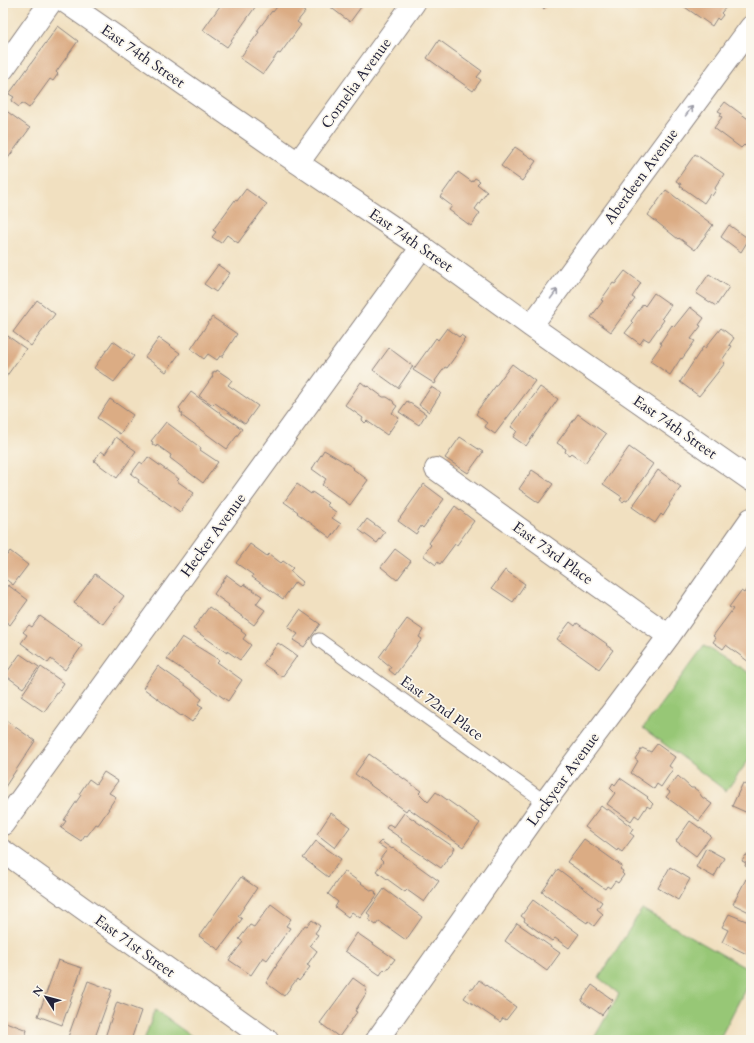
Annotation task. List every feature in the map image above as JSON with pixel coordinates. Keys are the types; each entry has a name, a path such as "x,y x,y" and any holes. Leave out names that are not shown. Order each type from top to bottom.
{"street":[{"path":"3,69 50,3"},
{"name":"Cornelia Avenue","path":"298,162 414,3"},
{"name":"East 74th Street","path":"79,7 751,480"},
{"name":"Aberdeen Avenue","path":"531,326 751,27"},
{"name":"Hecker Avenue","path":"3,824 422,247"},
{"name":"East 73rd Place","path":"436,469 669,636"},
{"name":"Lockyear Avenue","path":"377,1040 545,802 669,636 751,519"},
{"name":"East 71st Street","path":"4,855 266,1040"}],"lane":[{"name":"East 72nd Place","path":"319,640 545,802"}],"green space":[{"path":"704,646 751,674 751,757 726,791 643,728"},
{"path":"642,909 751,971 751,978 719,1040 597,1040 594,1038 619,994 599,978"},
{"path":"155,1010 197,1040 144,1040"}],"building":[{"path":"222,3 258,3 227,47 203,30"},
{"path":"280,3 292,3 305,12 297,22 301,25 263,74 240,58 259,32 257,31"},
{"path":"325,3 364,3 350,22"},
{"path":"532,3 548,3 544,9 539,5 537,7"},
{"path":"679,3 723,3 727,6 721,13 723,15 719,20 717,18 712,26"},
{"path":"58,26 78,41 56,72 58,74 53,81 50,79 29,108 22,103 19,107 11,101 14,97 9,94"},
{"path":"439,40 482,71 477,77 481,80 473,91 427,58"},
{"path":"725,102 751,121 751,135 747,139 749,141 741,148 714,128 722,117 720,116 722,113 718,111"},
{"path":"5,110 30,128 6,161 3,159 3,114"},
{"path":"515,147 536,161 522,181 501,166"},
{"path":"695,154 724,174 712,196 710,194 704,203 680,186 681,184 676,181"},
{"path":"458,172 472,182 475,178 480,181 477,184 487,192 475,209 480,213 471,226 449,210 452,206 440,197"},
{"path":"246,189 267,204 238,243 227,235 221,243 212,237 216,232 213,230 235,200 237,201"},
{"path":"666,190 713,225 695,250 679,238 678,239 648,215"},
{"path":"729,225 749,239 741,252 721,237"},
{"path":"218,265 230,273 216,292 204,284"},
{"path":"625,271 641,283 632,297 635,299 611,332 591,317 603,301 601,300 613,283 615,284"},
{"path":"709,274 729,287 716,306 696,293"},
{"path":"654,293 671,305 662,318 664,320 649,341 644,338 640,344 625,333 633,323 631,321 643,304 645,306"},
{"path":"37,300 55,314 31,346 13,332"},
{"path":"690,307 704,318 699,325 701,326 691,339 695,341 682,359 681,358 670,375 650,361 662,344 660,343 672,325 674,327"},
{"path":"212,317 237,334 222,357 220,356 217,360 208,354 204,359 191,349"},
{"path":"447,328 459,337 461,335 465,338 456,353 457,354 447,368 445,367 435,381 435,384 413,370 436,338 438,340"},
{"path":"721,328 734,338 729,345 732,346 722,360 725,363 699,396 680,382 703,347 705,348"},
{"path":"5,334 26,349 3,381 3,336"},
{"path":"159,338 180,353 166,372 145,357"},
{"path":"113,341 134,356 114,382 94,368"},
{"path":"389,348 413,366 398,388 373,370"},
{"path":"512,364 535,381 495,434 485,427 487,423 476,414"},
{"path":"217,370 232,380 228,385 258,406 245,424 215,403 213,405 199,396 213,376 214,371 216,372"},
{"path":"361,382 383,397 387,397 393,401 397,406 392,413 399,418 387,435 367,421 365,423 362,420 363,418 345,405"},
{"path":"431,387 441,393 429,412 419,405"},
{"path":"540,387 558,399 526,446 513,437 517,431 511,427"},
{"path":"191,392 242,429 227,449 182,416 183,414 180,412 181,410 179,408"},
{"path":"110,399 133,415 120,434 97,418"},
{"path":"407,401 426,414 419,425 399,412"},
{"path":"578,414 606,434 585,463 571,453 569,455 565,452 566,449 557,443"},
{"path":"166,422 201,448 200,450 218,462 203,483 170,458 171,455 157,445 156,447 152,444 153,442 151,441"},
{"path":"116,437 136,451 117,478 94,461 101,451 105,454"},
{"path":"460,437 483,452 468,473 445,458"},
{"path":"629,447 653,464 627,501 625,500 623,502 620,500 622,497 603,484"},
{"path":"324,450 354,468 353,469 368,480 350,505 322,485 326,479 312,469"},
{"path":"148,457 179,479 177,481 194,493 180,512 138,482 139,480 131,474 140,462 143,464"},
{"path":"532,470 553,484 539,503 519,489"},
{"path":"658,470 681,487 669,504 670,505 663,516 661,514 655,523 632,507"},
{"path":"297,484 311,494 312,492 328,503 326,505 336,512 332,518 341,524 331,538 284,502"},
{"path":"424,484 444,499 423,528 421,526 416,534 398,521"},
{"path":"455,506 474,521 457,545 455,544 440,564 437,562 436,565 424,556 424,554 431,545 429,543"},
{"path":"367,519 385,532 377,543 359,530"},
{"path":"250,544 267,556 269,554 281,563 283,561 293,568 290,571 303,582 300,586 295,582 283,599 252,577 253,575 236,563"},
{"path":"395,549 411,561 397,580 381,567"},
{"path":"10,551 28,565 13,585 3,577 3,560"},
{"path":"505,570 525,584 513,602 492,588"},
{"path":"95,574 124,596 103,624 74,603"},
{"path":"227,575 242,586 244,584 262,596 256,604 265,610 254,625 214,594"},
{"path":"751,583 751,659 749,662 726,645 723,649 713,642 716,638 713,636 733,609 729,607 741,591 744,593"},
{"path":"8,585 28,600 10,625 3,619 3,592"},
{"path":"209,607 242,630 241,631 246,635 243,639 251,645 240,660 227,651 227,653 193,629"},
{"path":"300,610 320,624 304,647 293,640 298,634 288,627"},
{"path":"40,616 82,646 65,670 51,659 48,663 21,643 27,635 23,632 29,625 32,627"},
{"path":"407,619 423,630 419,637 422,639 395,675 389,670 391,667 379,657"},
{"path":"570,622 575,626 577,623 607,644 606,645 613,650 599,669 557,639"},
{"path":"182,637 219,660 217,662 242,680 228,701 167,659"},
{"path":"278,643 297,656 282,677 263,664"},
{"path":"20,654 39,667 23,688 5,675"},
{"path":"158,666 196,693 202,699 198,704 203,707 192,722 182,715 181,716 143,688"},
{"path":"41,667 64,683 44,712 21,696"},
{"path":"7,721 35,741 3,790 3,727"},
{"path":"657,744 675,757 669,766 673,769 661,787 657,784 654,789 631,773 638,761 635,759 642,748 651,752"},
{"path":"369,754 421,791 419,793 428,802 436,792 480,823 463,847 408,808 406,811 355,774"},
{"path":"104,772 118,781 109,793 116,797 98,825 96,824 81,841 61,828 66,821 64,820 81,795 79,794 89,779 96,784"},
{"path":"678,776 712,804 699,821 666,797 670,792 667,790"},
{"path":"620,778 648,797 647,798 653,804 650,808 647,806 639,818 635,815 631,821 607,804 615,793 610,788 613,783 615,785"},
{"path":"743,783 751,787 750,814 732,806"},
{"path":"601,806 606,810 608,809 633,828 630,833 634,836 622,852 618,849 617,851 585,827"},
{"path":"331,813 350,827 335,848 317,834"},
{"path":"404,813 455,848 441,868 401,841 402,839 386,828 389,824 394,827"},
{"path":"690,821 711,836 696,856 676,841"},
{"path":"584,839 622,866 620,869 623,871 622,873 624,875 618,883 615,881 610,888 607,886 605,889 567,862"},
{"path":"316,841 341,859 328,877 303,858"},
{"path":"381,841 439,881 424,902 407,890 405,892 376,871 383,862 380,859 387,850 378,844"},
{"path":"706,848 724,858 714,877 696,867"},
{"path":"751,852 751,869 745,866 746,863 742,861 746,855 749,856"},
{"path":"670,867 690,879 678,900 658,888"},
{"path":"558,869 602,902 597,909 603,914 594,926 588,921 587,923 542,892"},
{"path":"344,871 372,891 373,890 376,892 375,893 377,895 360,918 352,912 348,917 335,907 338,902 328,894"},
{"path":"241,877 257,888 238,916 242,919 219,950 199,936"},
{"path":"746,879 751,882 751,913 733,904"},
{"path":"384,889 422,917 406,940 379,921 376,925 369,920 371,916 367,913"},
{"path":"533,900 579,934 569,948 555,938 552,941 524,921 525,919 521,916"},
{"path":"271,904 291,919 286,926 290,928 267,960 263,957 251,975 229,960 243,942 239,939 250,925 254,927"},
{"path":"729,914 751,923 751,956 722,942 728,930 722,927"},
{"path":"312,920 320,926 315,933 318,935 310,945 317,951 307,965 310,967 299,981 297,979 284,996 266,983 276,965 305,925 307,926"},
{"path":"517,923 560,953 547,971 505,941"},
{"path":"357,933 395,959 386,971 384,969 380,975 345,951"},
{"path":"58,960 82,968 62,1025 38,1016"},
{"path":"353,978 367,988 365,991 367,992 355,1011 357,1012 339,1037 320,1023"},
{"path":"479,980 516,1007 506,1020 503,1018 500,1022 464,998"},
{"path":"88,981 112,990 94,1040 75,1040 68,1037"},
{"path":"592,985 613,1000 602,1015 581,1001"},
{"path":"117,1002 141,1011 131,1040 104,1040"},
{"path":"3,1021 27,1030 24,1040 3,1040"}]}
